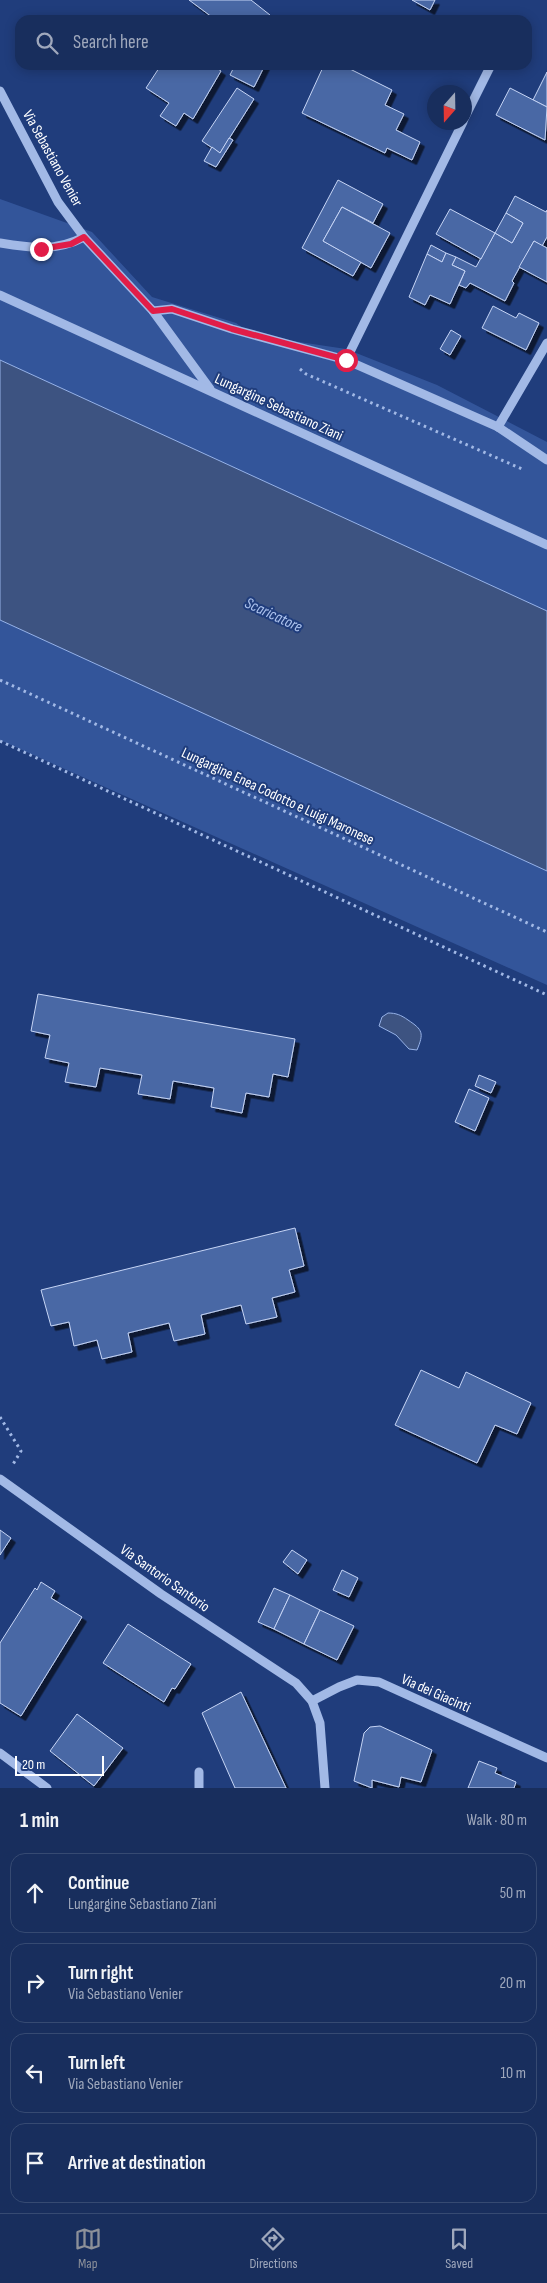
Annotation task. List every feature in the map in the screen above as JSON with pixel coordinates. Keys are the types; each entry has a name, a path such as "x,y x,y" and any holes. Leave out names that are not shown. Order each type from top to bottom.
{"street":[{"path":"472,102 488,70"},
{"name":"Via Sebastiano Venier","path":"0,91 58,202 84,237 153,311 211,391"},
{"path":"346,360 458,130"},
{"path":"0,243 41,249 71,244 84,237"},
{"name":"Lungargine Sebastiano Ziani","path":"0,295 547,545"},
{"path":"153,311 172,309 232,329 346,360 498,427 547,460"},
{"path":"498,427 547,343"},
{"name":"Via Santorio Santorio","path":"1,1480 168,1599 296,1683 312,1702"},
{"name":"Via dei Giacinti","path":"312,1702 339,1687 357,1680 379,1682 547,1758"},
{"path":"312,1702 320,1723 325,1788"},
{"path":"0,1752 47,1788"},
{"path":"199,1772 199,1788"}],"path":[{"path":"299,368 306,374 530,473"},
{"name":"Lungargine Enea Codotto e Luigi Maronese","path":"0,680 547,932"},
{"path":"0,741 547,995"},
{"path":"0,1417 22,1451 1,1480"}],"shaded area":[{"path":"0,199 92,232 152,297 236,323 253,335 346,349 437,385 547,442 547,985 0,740"}],"water":[{"name":"Scaricatore","path":"0,360 547,611 547,871 0,620"},
{"path":"388,1013 403,1017 419,1029 421,1040 417,1050 409,1049 396,1035 379,1026 382,1017"}],"building":[{"path":"189,0 251,0 270,15 209,15"},
{"path":"412,0 435,0 430,10"},
{"path":"158,70 221,71 193,119 184,113 176,126 160,116 169,103 146,88"},
{"path":"232,70 262,70 254,87 230,75"},
{"path":"322,70 352,70 392,90 385,105 404,114 396,130 420,142 412,160 387,148 385,153 302,113"},
{"path":"547,72 547,107 533,100"},
{"path":"237,88 254,99 220,153 202,141"},
{"path":"510,88 547,107 545,140 496,115"},
{"path":"229,138 233,140 216,167 204,161 212,147 220,153"},
{"path":"338,180 383,204 373,223 342,207 323,241 361,262 353,276 302,248"},
{"path":"515,196 546,212 547,210 547,237 542,246 534,241 512,281 514,283 505,301 470,283 466,288 459,285 465,271 452,265 456,257 476,267 495,233 512,243 523,223 506,213"},
{"path":"342,207 390,233 371,268 323,241"},
{"path":"450,209 495,233 481,259 436,234"},
{"path":"506,213 523,223 512,243 495,233"},
{"path":"534,241 547,248 547,282 519,267"},
{"path":"431,245 446,253 442,262 427,254"},
{"path":"446,253 456,257 452,265 465,271 450,304 430,295 425,305 409,297 427,254 442,262"},
{"path":"493,306 516,318 519,313 539,323 526,350 482,328"},
{"path":"451,330 461,336 450,355 440,349"},
{"path":"38,994 295,1039 288,1077 273,1074 269,1097 246,1093 242,1113 211,1107 214,1088 173,1081 170,1099 138,1094 142,1075 100,1068 96,1087 65,1082 69,1063 45,1058 50,1035 31,1031"},
{"path":"479,1075 496,1082 491,1093 475,1086"},
{"path":"469,1089 489,1098 475,1131 455,1122"},
{"path":"295,1228 304,1266 289,1270 295,1292 272,1298 277,1317 246,1324 241,1305 201,1315 205,1334 174,1341 169,1323 128,1333 132,1352 102,1359 97,1340 74,1346 69,1322 51,1326 41,1290"},
{"path":"421,1370 459,1388 466,1372 531,1403 517,1434 495,1425 477,1463 395,1425"},
{"path":"0,1530 11,1538 0,1555"},
{"path":"292,1550 307,1560 298,1574 283,1562"},
{"path":"342,1570 358,1578 349,1597 333,1590"},
{"path":"41,1582 55,1591 51,1598 82,1617 21,1716 0,1703 0,1643 35,1588 37,1590"},
{"path":"274,1588 290,1595 274,1629 258,1622"},
{"path":"290,1595 320,1610 304,1644 274,1629"},
{"path":"320,1610 354,1626 337,1660 304,1644"},
{"path":"128,1624 191,1664 175,1689 172,1688 164,1702 103,1663"},
{"path":"241,1692 286,1788 235,1788 202,1713"},
{"path":"77,1714 123,1748 94,1786 50,1751"},
{"path":"380,1726 432,1750 421,1782 401,1777 399,1787 372,1780 372,1788 354,1781 364,1733 370,1727"},
{"path":"479,1761 497,1768 495,1773 516,1782 514,1788 468,1788"}],"route":[{"path":"41,249 71,244 84,237 117,270 153,311 172,309 232,329 346,360"}]}
